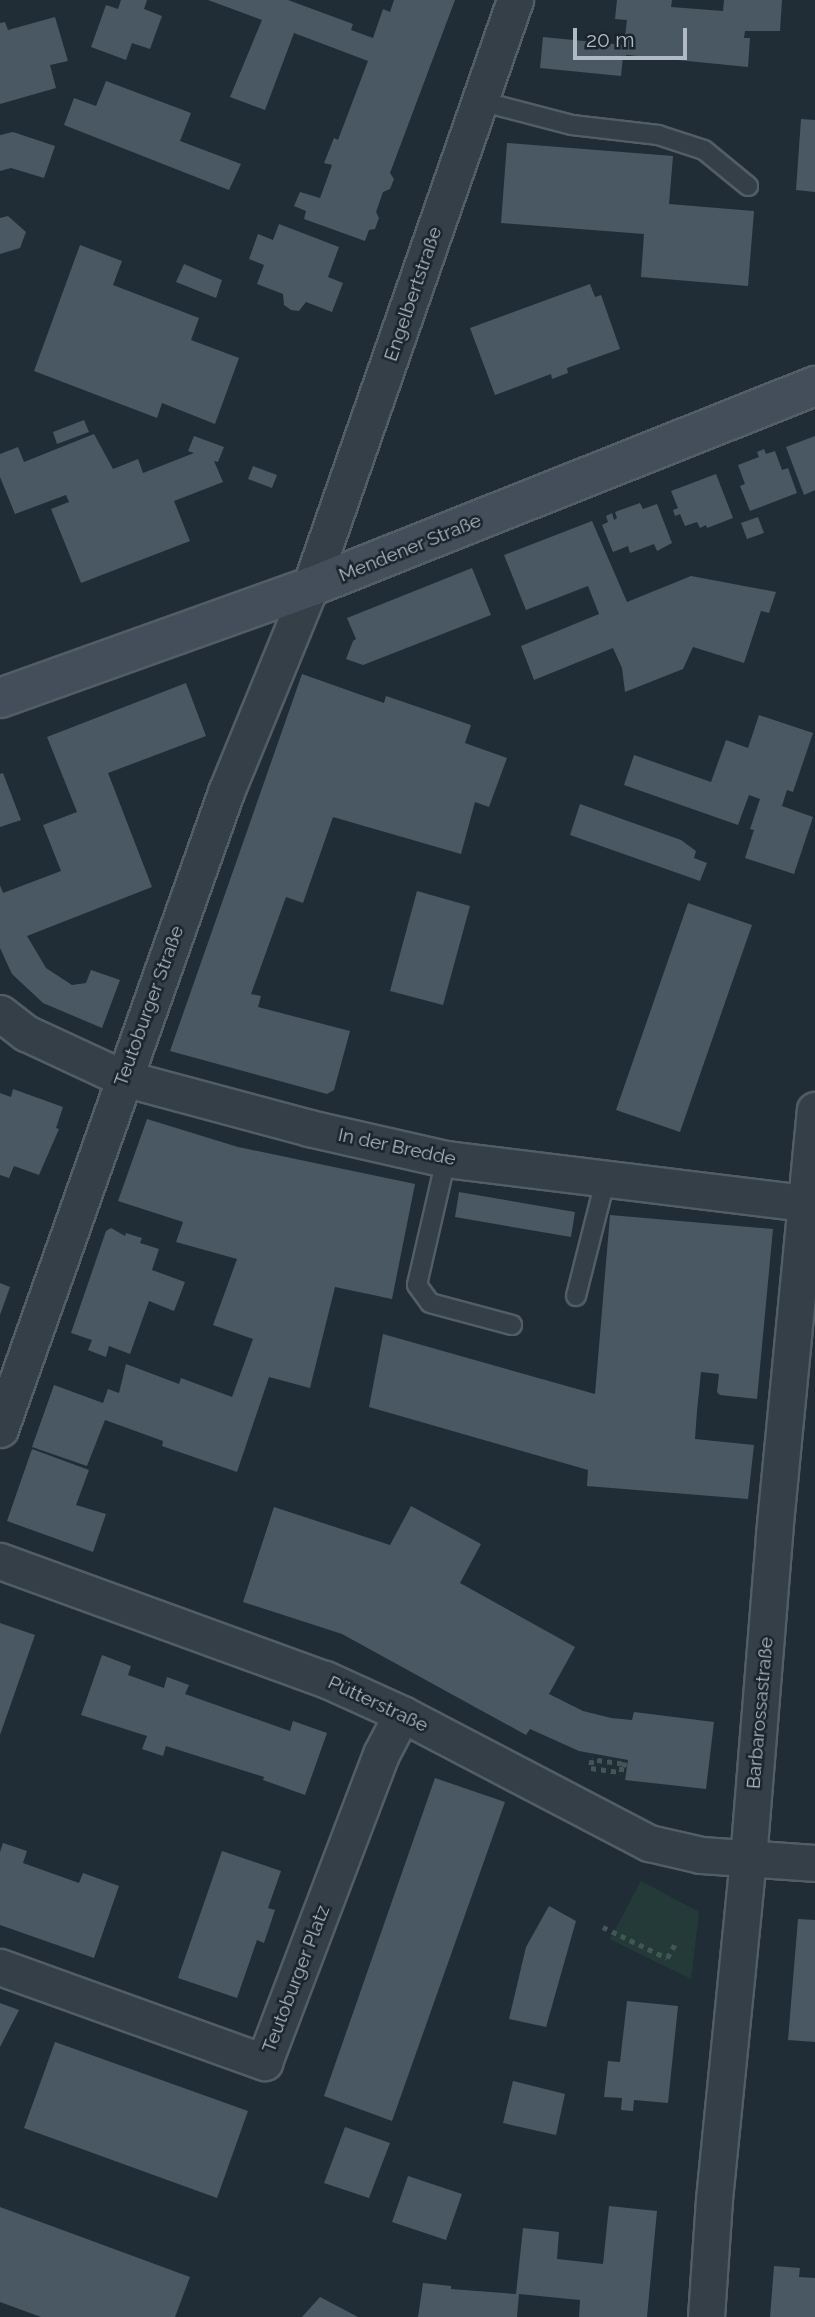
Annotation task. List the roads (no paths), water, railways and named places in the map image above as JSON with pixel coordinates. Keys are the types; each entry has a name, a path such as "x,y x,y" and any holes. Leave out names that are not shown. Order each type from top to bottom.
{"main road":[{"name":"Mendener Straße","path":"0,698 310,587 815,386"}],"street":[{"name":"Engelbertstraße","path":"310,587 515,0"},
{"name":"Teutoburger Straße","path":"0,1429 226,792 310,587"},
{"name":"In der Bredde","path":"0,1013 26,1033 124,1078 309,1128 446,1159 606,1181 810,1203"},
{"name":"Barbarossastraße","path":"706,2317 714,2199 748,1859 774,1534 810,1203 815,1110"},
{"name":"Pütterstraße","path":"0,1561 326,1679 402,1714 649,1843 701,1855 815,1863"},
{"name":"Teutoburger Platz","path":"0,1966 264,2062 381,1754 402,1714"}],"lane":[{"path":"480,101 572,125 658,135 704,150 748,186"},
{"path":"446,1159 417,1285 430,1303 512,1325"},
{"path":"576,1296 606,1181"}]}
